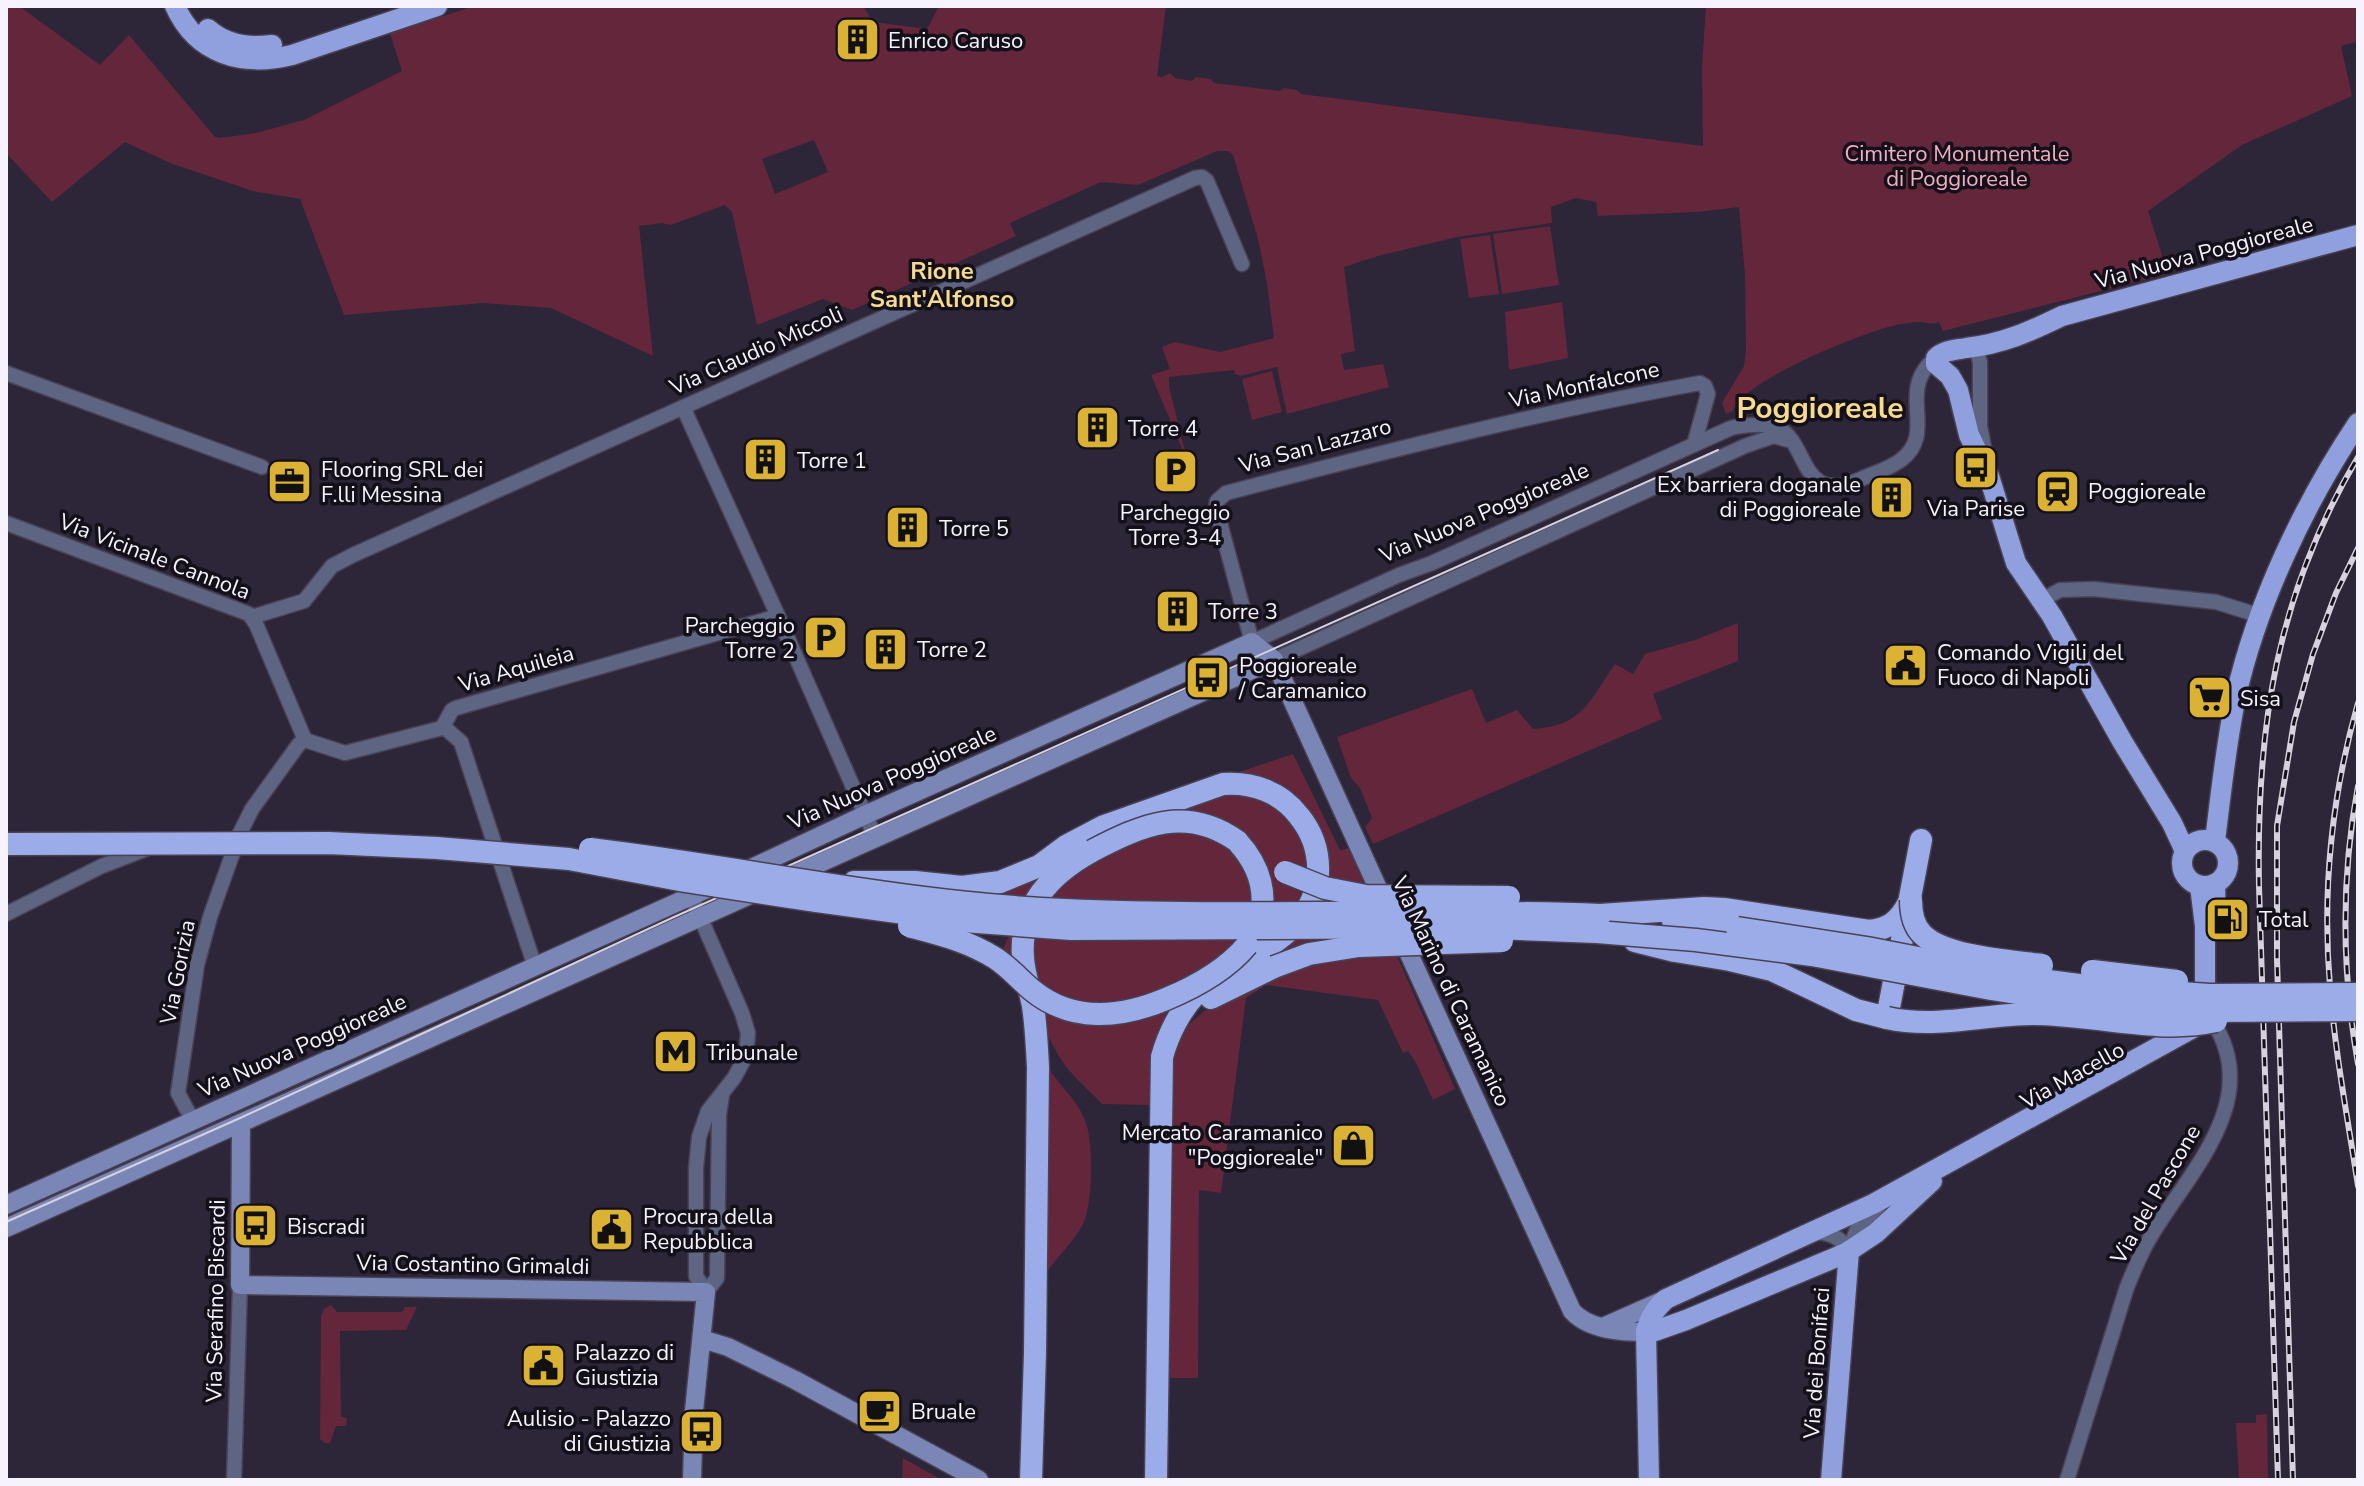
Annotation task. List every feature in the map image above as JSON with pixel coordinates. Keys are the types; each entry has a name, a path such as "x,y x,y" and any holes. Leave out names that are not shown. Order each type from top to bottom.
{"highway":[{"path":"817,892 900,881 962,887 1000,882 1039,866 1066,846 1104,826 1223,784 1262,788 1281,798 1296,811 1310,832 1318,867 1311,904 1299,922 1281,937 1200,991 1186,1006 1162,1057 1156,1480"},
{"path":"1031,1480 1038,1067 1036,1026 1024,969 1022,942 1027,919 1044,888 1057,874 1092,851 1127,834 1175,821 1204,823 1220,829 1285,872 1336,891 1366,896 1524,898 1675,951 1772,970 1856,1010 1924,1023 2050,1015 2182,1027 2253,1003 2358,994"},
{"path":"6,830 327,831 565,846 672,859 817,892 960,940 999,961 1051,1003 1081,1013 1113,1015 1183,992 1220,969 1247,945 1258,925 1263,896 1253,861 1237,841"},
{"path":"1887,1018 1921,840"},
{"path":"6,844 328,843 437,848 569,859 685,881 1066,910 1510,911 1598,923 1753,930 2010,976 2102,988 2210,995 2253,1003 2358,1010"},
{"path":"1170,1035 1181,1018 1198,1005 1274,967 1309,954 1359,946 1492,942 1704,908 1869,931 1894,924 1911,900"},
{"path":"1911,900 1912,917 1920,932 1935,944 2028,963 2164,978 2253,1003"}],"main road":[{"path":"175,6 195,36 206,46 249,60 292,55 437,6"},
{"path":"189,6 214,34 250,46 288,42 394,6"},
{"name":"Via Nuova Poggioreale","path":"1936,366 1939,367 1936,361 1938,355 1944,352 2022,336 2062,316 2358,235"},
{"path":"1936,366 1954,382 1958,390 1969,435 1989,476 2016,563 2042,600 2172,823 2185,851"},
{"path":"2215,841 2237,695 2261,616 2308,507 2358,423"},
{"path":"1252,642 1274,660"},
{"name":"Via Nuova Poggioreale","path":"6,1205 1252,642"},
{"name":"Via Nuova Poggioreale","path":"6,1228 1274,660"},
{"name":"Via Marino di Caramanico","path":"1274,660 1572,1311 1579,1319 1602,1327"},
{"path":"2172,823 2188,831 2206,829 2218,820"},
{"path":"2200,839 2215,841 2226,852 2229,867 2226,874 2207,885 2193,883 2183,871 2181,863 2185,851 2200,839"},
{"path":"2207,885 2212,1009"},
{"name":"Via Macello","path":"1932,1175 2205,1029 2212,1009"},
{"path":"230,1104 241,1123"},
{"name":"Via Serafino Biscardi","path":"240,1285 241,1123"},
{"path":"1602,1327 1814,1232 1932,1175"},
{"path":"1602,1327 1646,1332 1686,1320 1849,1251 1876,1233 1922,1189 1932,1175"},
{"name":"Via dei Bonifaci","path":"1831,1480 1849,1251"},
{"name":"Via Costantino Grimaldi","path":"240,1285 706,1292"},
{"path":"692,1480 694,1411 706,1292"},
{"path":"1649,1480 1646,1332 1652,1315 1672,1296"},
{"path":"702,1339 728,1347 795,1380 971,1478"}],"street":[{"name":"Via Claudio Miccoli","path":"252,617 304,601 332,566 353,555 1195,178 1202,177 1207,181 1242,264"},
{"path":"1977,351 1980,362 1980,426 1989,476"},
{"name":"Via Nuova Poggioreale","path":"1252,642 1727,430 1743,426 1775,427 1787,435 1811,474 1831,485 1855,482 1902,459 1909,452 1917,438 1917,381 1936,366"},
{"path":"6,373 262,467"},
{"name":"Via Monfalcone","path":"1412,445 1609,399 1700,383 1708,394 1694,445"},
{"path":"683,407 875,837"},
{"path":"1727,430 1737,432 1742,437 1736,450"},
{"name":"Via Nuova Poggioreale","path":"1274,660 1736,450 1774,436 1786,439 1796,449"},
{"name":"Via San Lazzaro","path":"1252,642 1216,508 1217,501 1226,493 1412,445"},
{"name":"Via Vicinale Cannola","path":"6,523 252,617 305,740"},
{"path":"2042,600 2060,590 2094,589 2216,602 2261,616"},
{"name":"Via Aquileia","path":"305,740 345,753 444,727 456,708 778,616"},
{"path":"444,727 461,742 535,967"},
{"path":"6,914 102,866 177,836 229,836 240,833 255,804 305,740"},
{"name":"Via Gorizia","path":"193,1121 178,1093 197,965 210,917 240,833"},
{"path":"691,896 748,1033 744,1063 705,1116 697,1148 696,1276 706,1292 717,1278 719,1115 722,1095"},
{"path":"2212,1009 2253,1003"},
{"name":"Via del Pascone","path":"2067,1480 2128,1286 2150,1237 2207,1153 2222,1119 2230,1067 2212,1009"},
{"path":"1849,1251 1857,1229 1892,1194"},
{"path":"1814,1232 1836,1237 1844,1242 1849,1251"},
{"path":"1814,1232 1821,1235 1827,1244 1825,1256 1819,1264"},
{"name":"Via Serafino Biscardi","path":"233,1477 240,1285"},
{"path":"1672,1296 1675,1298 1672,1310 1679,1318 1686,1320"}],"green space":[{"name":"Cimitero Monumentale di Poggioreale","path":"6,6 19,6 100,65 129,35 215,137 220,138 256,133 304,120 402,71 390,34 474,6 863,6 873,22 926,31 939,6 1166,6 1157,76 1170,73 1175,78 1192,81 1196,77 1211,79 1214,83 1280,91 1284,88 1297,90 1301,94 1703,146 1702,66 1706,6 2358,6 2358,41 2341,46 2352,96 2242,145 2148,211 2168,274 1943,331 1939,322 1896,325 1880,330 1833,347 1781,372 1759,385 1726,414 1722,403 1744,366 1746,350 1745,275 1739,207 1598,216 1596,202 1576,198 1551,207 1552,223 1457,237 1344,267 1355,351 1341,354 1344,370 1383,364 1389,387 1287,414 1277,367 1240,376 1234,370 1169,377 1187,460 1151,375 1170,369 1162,347 1175,342 1220,352 1274,338 1258,239 1233,155 1228,151 1217,151 1138,185 1101,182 1010,223 1016,236 852,310 823,299 757,325 732,212 725,205 671,225 639,226 653,356 551,308 483,303 344,315 300,199 253,191 170,163 125,142 52,202 6,153","holes":["814,140 828,172 775,194 762,159"]},
{"path":"1550,226 1559,285 1502,294 1493,234"},
{"path":"1490,235 1499,294 1469,298 1460,239"},
{"path":"1562,302 1568,358 1509,370 1505,312"},
{"path":"1272,371 1282,412 1252,420 1242,379"},
{"path":"1738,623 1738,661 1653,694 1662,719 1373,844 1365,827 1372,818 1360,788 1351,778 1337,737 1472,689 1486,723 1517,710 1533,729 1550,727 1574,717 1583,709 1615,664 1633,674 1645,654 1695,640"},
{"path":"1293,754 1340,850 1350,848 1455,1089 1433,1100 1415,1061 1408,1051 1403,1053 1378,1000 1266,985 1246,998 1221,1193 1199,1190 1198,1378 1164,1378 1168,1062 1184,1029 1203,1012 1294,967 1289,954 1207,995 1291,940 1311,918 1326,878 1325,859 1316,832 1290,796 1261,781 1212,781"},
{"path":"1212,781 1216,792 1241,790 1257,794 1273,801 1292,817 1306,838 1311,854 1310,893 1281,931 1191,992 1172,1011 1160,1034 1154,1056 1151,1105 1102,1104 1072,1074 1057,1053 1038,1010 1029,964 1035,919 1044,899 1063,876 1101,853 1096,842 1042,879 1023,903 1014,959 1002,951 1009,936 985,880"},
{"path":"1049,1069 1084,1118 1089,1136 1091,1176 1089,1203 1083,1224 1045,1274"},
{"path":"331,1305 337,1312 402,1312 405,1307 417,1307 406,1330 340,1331 341,1417 347,1418 346,1426 336,1426 330,1443 325,1443 320,1439 321,1316 324,1309"},
{"path":"2267,1414 2268,1480 2239,1480 2236,1423 2256,1423 2256,1415"},
{"path":"903,1458 942,1480 902,1480"}],"tram line":[{"path":"6,1222 238,1119 674,917 1718,450"}],"railway":[{"path":"2278,1480 2259,886 2262,772 2267,717 2290,612 2330,509 2358,457"},
{"path":"2293,1480 2277,959 2277,826 2294,722 2313,654 2336,593 2358,548"},
{"path":"2358,703 2336,808 2327,915 2332,1012 2358,1186"},
{"path":"2358,786 2346,890 2346,960 2358,1064"}],"place":[{"name":"Enrico Caruso","path":"857,40"},
{"name":"Torre 4","path":"1097,428"},
{"name":"Torre 1","path":"766,460"},
{"name":"Via Parise","path":"1976,467"},
{"name":"Parcheggio Torre 3-4","path":"1175,471"},
{"name":"Flooring SRL dei F.lli Messina","path":"290,482"},
{"name":"Poggioreale","path":"2057,491"},
{"name":"Ex barriera doganale di Poggioreale","path":"1892,497"},
{"name":"Torre 5","path":"908,528"},
{"name":"Torre 3","path":"1177,611"},
{"name":"Parcheggio Torre 2","path":"826,638"},
{"name":"Torre 2","path":"886,649"},
{"name":"Comando Vigili del Fuoco di Napoli","path":"1906,665"},
{"name":"Poggioreale / Caramanico","path":"1208,678"},
{"name":"Sisa","path":"2209,698"},
{"name":"Total","path":"2228,919"},
{"name":"Tribunale","path":"675,1052"},
{"name":"Mercato Caramanico \"Poggioreale\"","path":"1354,1145"},
{"name":"Biscradi","path":"256,1226"},
{"name":"Procura della Repubblica","path":"612,1229"},
{"name":"Palazzo di Giustizia","path":"544,1365"},
{"name":"Bruale","path":"880,1411"},
{"name":"Aulisio - Palazzo di Giustizia","path":"702,1431"}],"district":[{"name":"Rione Sant'Alfonso","path":"942,285"},
{"name":"Poggioreale","path":"1820,408"}]}
